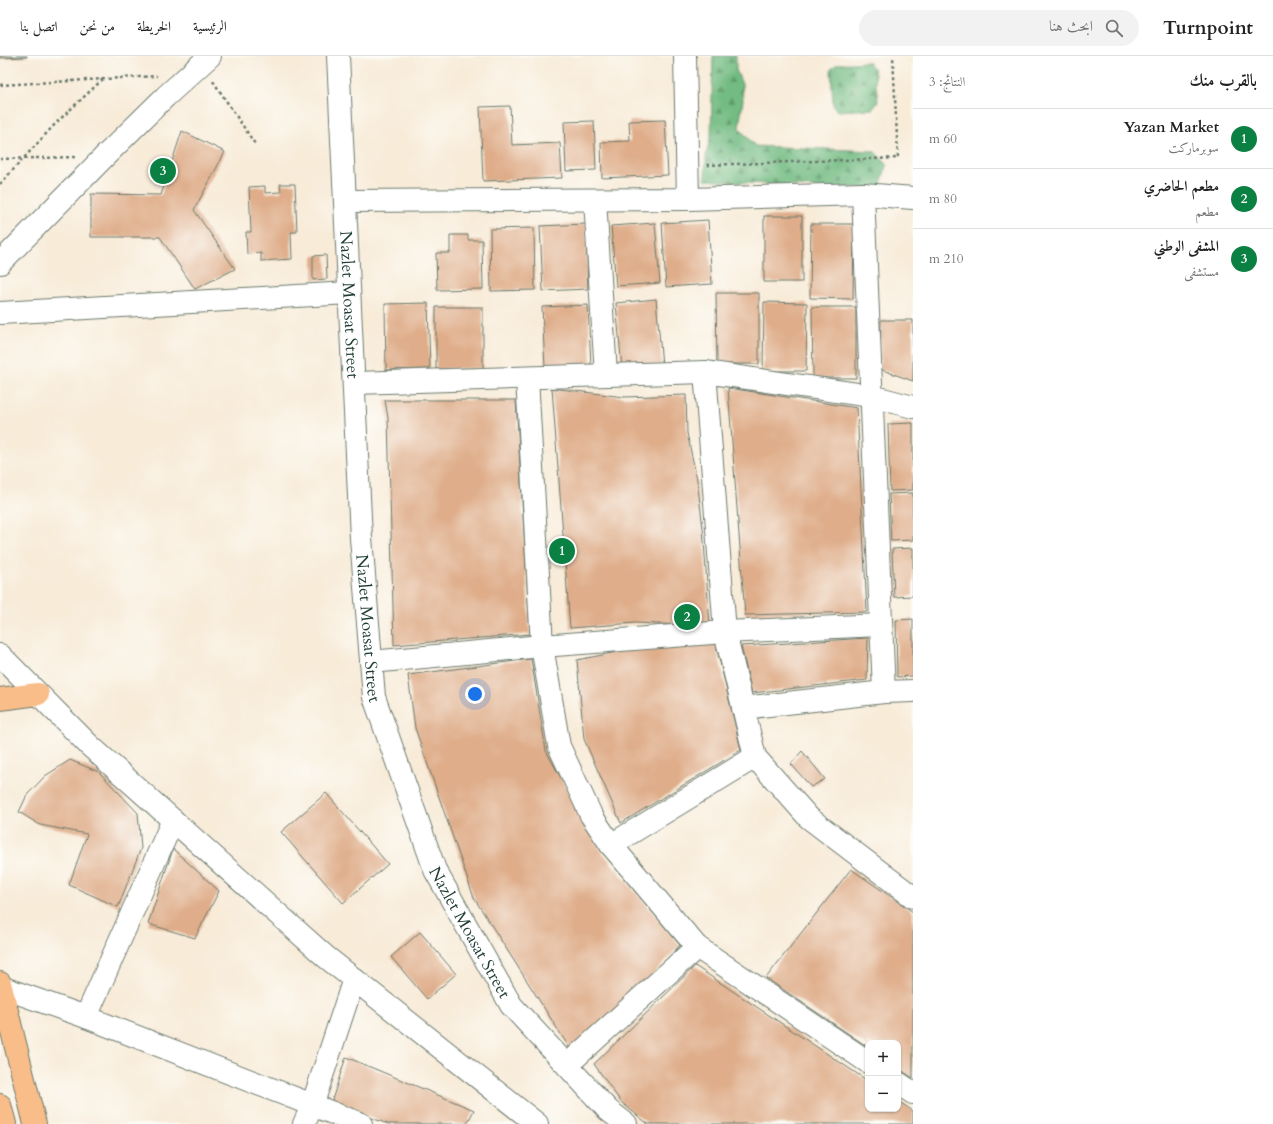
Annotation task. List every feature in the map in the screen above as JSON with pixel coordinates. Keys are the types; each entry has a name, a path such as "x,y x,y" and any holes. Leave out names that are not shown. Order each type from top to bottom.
{"main road":[{"path":"0,699 38,694"},
{"path":"0,985 37,1123"},
{"path":"0,1105 5,1124"}],"street":[{"name":"Nazlet Moasat Street","path":"338,56 361,538 374,697 434,870 511,1005 608,1110 626,1124"},
{"path":"685,56 688,199"},
{"path":"0,263 105,156 205,60"},
{"path":"345,201 688,199 863,194 913,198"},
{"path":"863,194 884,692"},
{"path":"595,200 606,375"},
{"path":"0,313 349,293"},
{"path":"705,372 725,632 755,757 809,818 913,897"},
{"path":"354,383 705,372 871,396 913,407"},
{"path":"527,378 542,646 559,746 591,815 611,845 697,947 865,1060"},
{"path":"371,662 542,646 725,632 881,625"},
{"path":"0,655 89,745 326,957 537,1124"},
{"path":"743,708 884,692 913,692"},
{"path":"611,845 755,757"},
{"path":"86,1017 173,820"},
{"path":"567,1066 697,947"},
{"path":"308,1115 354,979"},
{"path":"0,985 86,1017 308,1115 361,1124"},
{"path":"901,1084 913,1093"}],"path":[{"path":"687,166 898,158 893,56"},
{"path":"205,60 256,144"},
{"path":"0,85 158,76"},
{"path":"0,184 56,123 103,80"},
{"path":"0,159 105,156"}],"green space":[{"path":"713,56 736,56 736,70 742,84 743,100 739,128 755,146 874,151 887,164 880,187 825,188 705,180 706,156 711,134"},
{"path":"867,62 874,68 878,101 873,109 837,111 833,105 831,69 837,64"}],"building":[{"path":"0,56 27,56 27,57 0,58"},
{"path":"510,106 512,145 560,143 562,178 483,181 480,107"},
{"path":"665,120 668,175 602,178 601,142 630,141 629,121"},
{"path":"594,121 596,170 566,171 564,122"},
{"path":"182,131 225,152 194,210 235,269 195,289 160,237 91,237 91,194 161,195"},
{"path":"280,184 295,184 297,232 291,232 292,259 261,261 261,253 247,254 246,232 251,232 249,187 265,186 265,193 281,192"},
{"path":"764,216 802,216 802,282 764,282"},
{"path":"708,220 712,284 666,287 662,223"},
{"path":"655,223 660,283 616,286 611,226"},
{"path":"586,224 588,289 543,291 540,226"},
{"path":"811,224 854,224 853,299 810,298"},
{"path":"534,228 535,290 491,291 490,229"},
{"path":"450,235 468,235 468,240 482,240 483,289 437,290 436,253 450,253"},
{"path":"326,255 327,279 313,280 313,256"},
{"path":"716,293 759,293 759,364 717,364"},
{"path":"656,299 662,365 622,369 616,303"},
{"path":"764,302 807,303 806,371 763,371"},
{"path":"428,303 430,369 386,370 385,304"},
{"path":"588,305 591,366 545,368 542,307"},
{"path":"436,307 483,307 483,368 436,369"},
{"path":"812,307 856,307 856,378 813,378"},
{"path":"881,320 913,320 913,381 880,369"},
{"path":"552,388 624,397 686,395 687,433 697,480 703,528 710,626 635,623 570,628"},
{"path":"728,388 857,408 867,612 745,615"},
{"path":"385,400 516,400 530,634 394,645 388,418"},
{"path":"913,423 913,490 890,491 888,424"},
{"path":"913,493 913,540 891,541 889,494"},
{"path":"913,548 913,596 894,597 892,549"},
{"path":"913,619 913,676 897,677 896,620"},
{"path":"713,633 741,750 621,823 584,739 577,660"},
{"path":"868,638 867,680 752,693 741,646"},
{"path":"531,659 546,751 602,852 680,945 576,1058 474,898 415,728 408,675"},
{"path":"802,751 825,779 811,787 791,764"},
{"path":"70,760 99,772 138,813 141,848 118,907 69,885 87,834 40,825 19,812 27,795 45,776"},
{"path":"326,793 388,864 343,903 281,832"},
{"path":"173,849 219,891 195,938 148,924"},
{"path":"851,869 913,912 913,1078 901,1070 901,1040 865,1040 865,1045 766,978"},
{"path":"420,932 456,974 427,999 391,957"},
{"path":"695,966 865,1079 865,1112 901,1112 901,1103 913,1111 913,1124 648,1124 621,1102 594,1064"},
{"path":"346,1057 474,1110 467,1124 388,1124 331,1103"}],"place":[{"name":"المشفى الوطني","path":"163,171"},
{"name":"Yazan Market","path":"562,551"},
{"name":"مطعم الحاضري","path":"687,617"}]}
